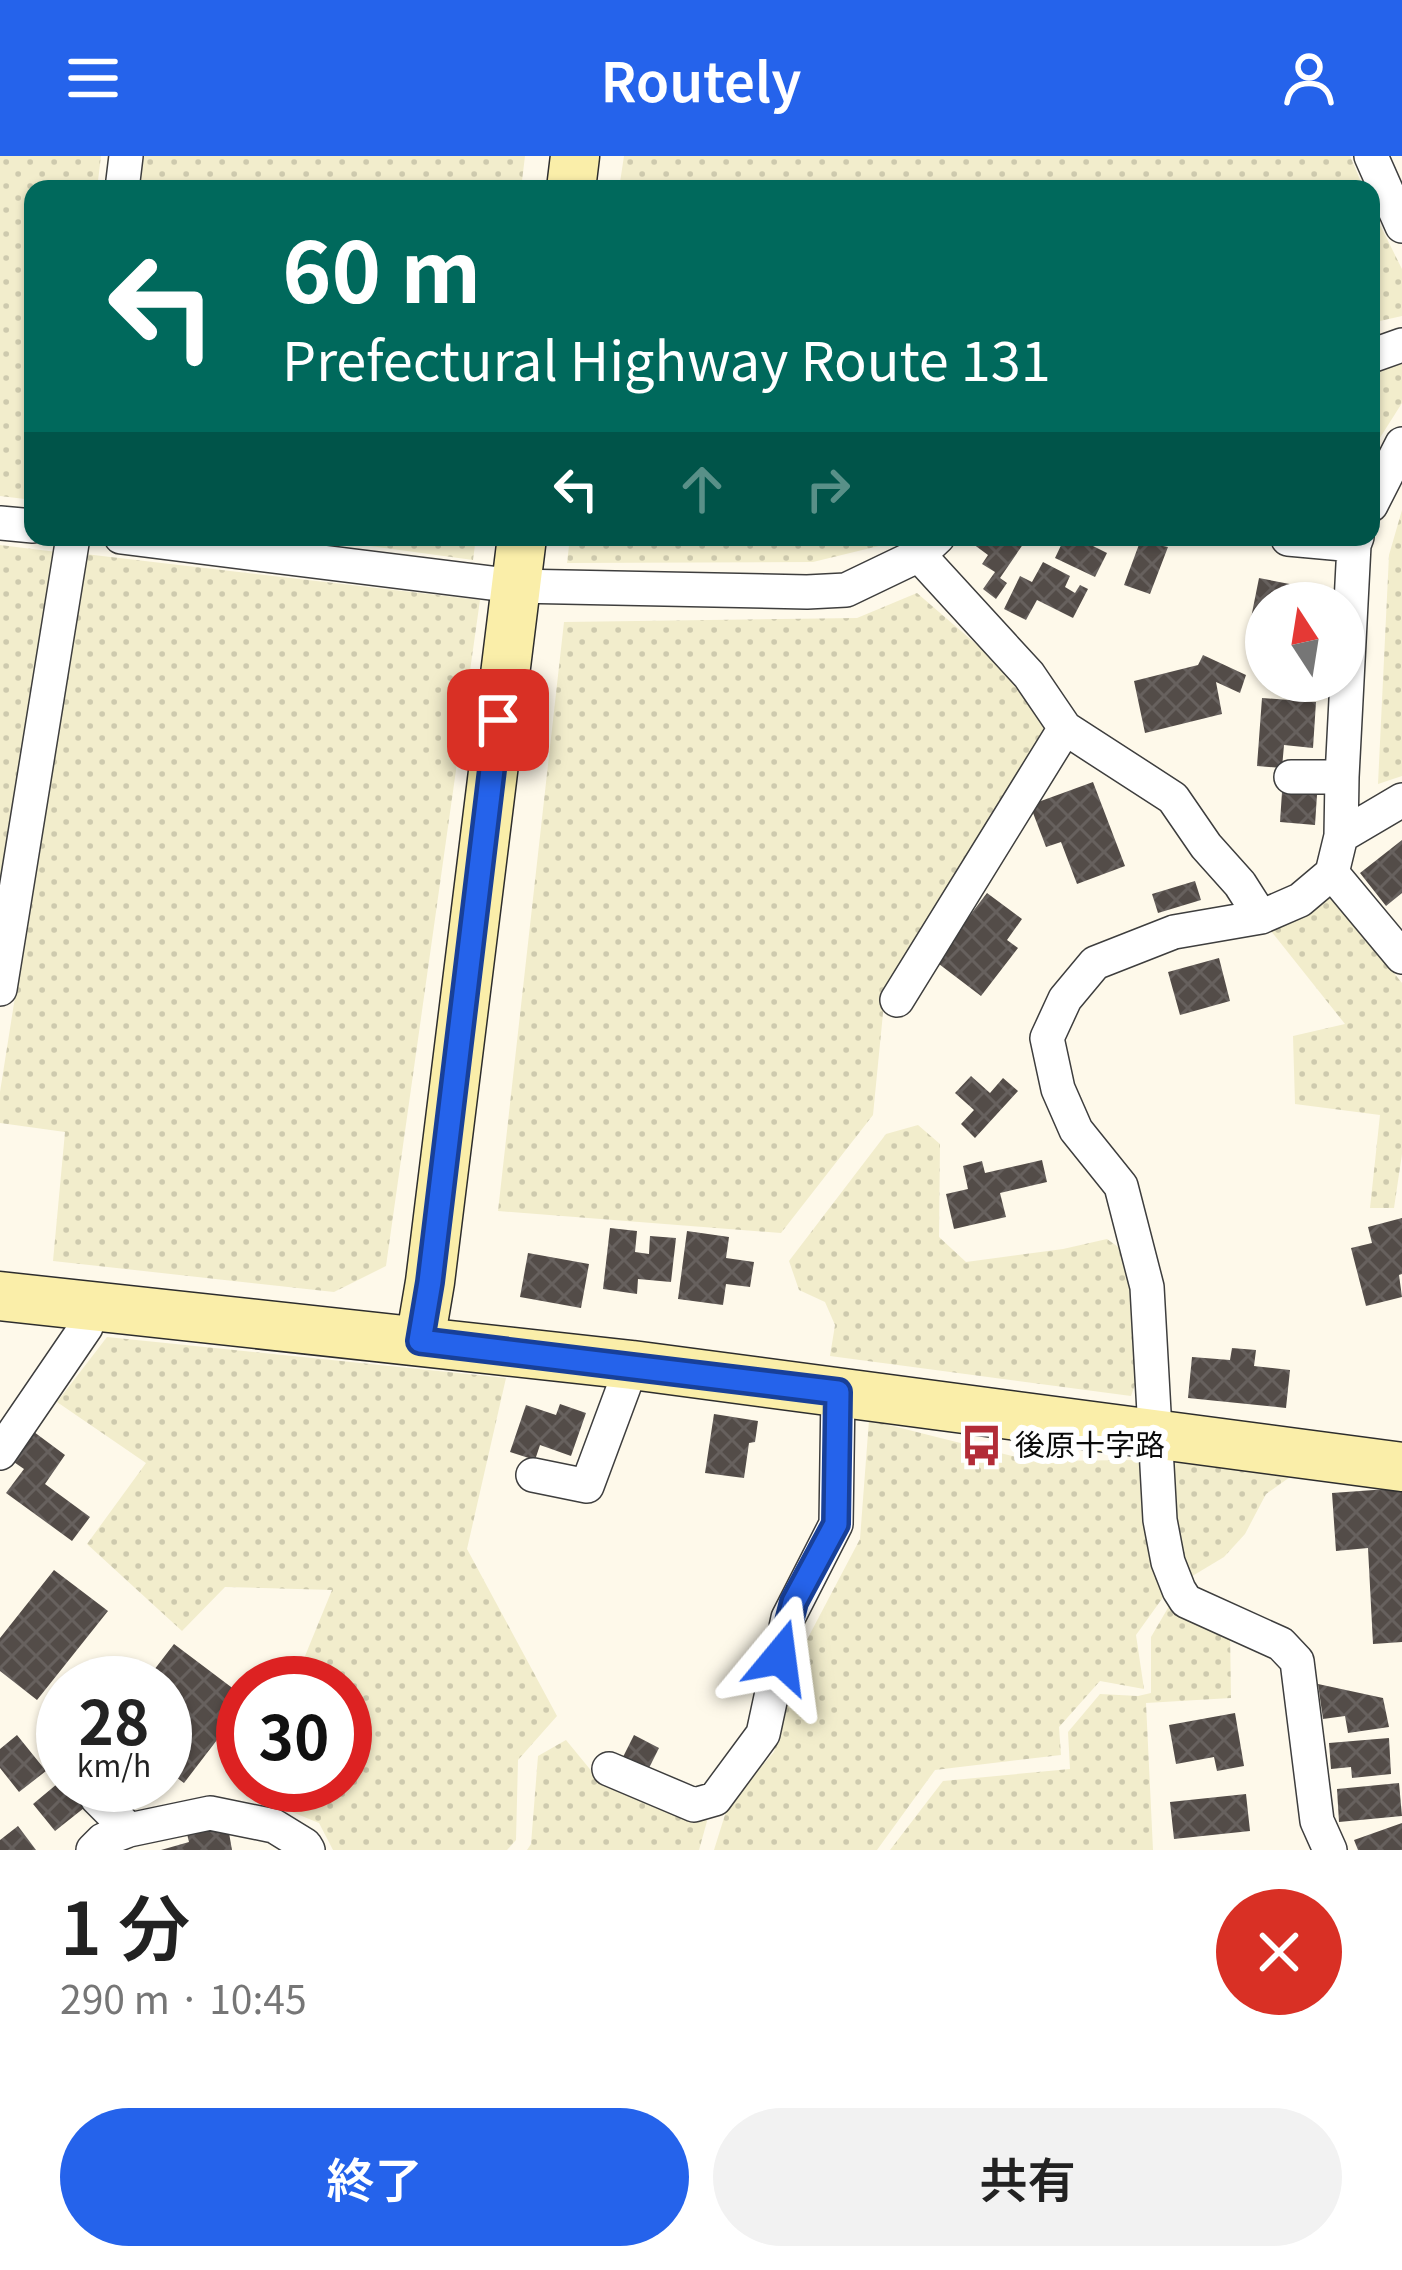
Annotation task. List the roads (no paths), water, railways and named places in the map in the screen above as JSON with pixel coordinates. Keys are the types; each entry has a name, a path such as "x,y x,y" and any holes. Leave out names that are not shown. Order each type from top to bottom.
{"main road":[{"path":"420,1341 521,546"},
{"path":"0,1296 632,1365 1402,1467"}],"street":[{"path":"1371,156 1402,226"},
{"path":"1380,487 1402,444"},
{"path":"0,989 7,913 71,546"},
{"path":"193,546 515,586 807,592 846,590 929,546 1030,675 1065,728 1173,798 1261,917"},
{"path":"1330,1850 1317,1821 1297,1661 1281,1644 1186,1601 1168,1562 1160,1520 1148,1287 1121,1186 1076,1130 1058,1089 1047,1039 1065,999 1095,963 1174,932 1261,917 1300,900 1332,873 1341,836 1355,546"},
{"path":"897,1000 1065,728"},
{"path":"1291,777 1342,777"},
{"path":"1341,836 1402,800"},
{"path":"1332,873 1402,957"},
{"path":"0,1453 86,1327 92,1306"},
{"path":"533,1475 587,1486 632,1365"},
{"path":"609,1769 694,1805 715,1799 764,1734 788,1618 836,1524 838,1392"},
{"path":"111,1812 129,1830"},
{"path":"93,1850 103,1840 129,1830 210,1813 274,1826 308,1850"}],"place":[{"name":"後原十字路","path":"981,1446"}]}
